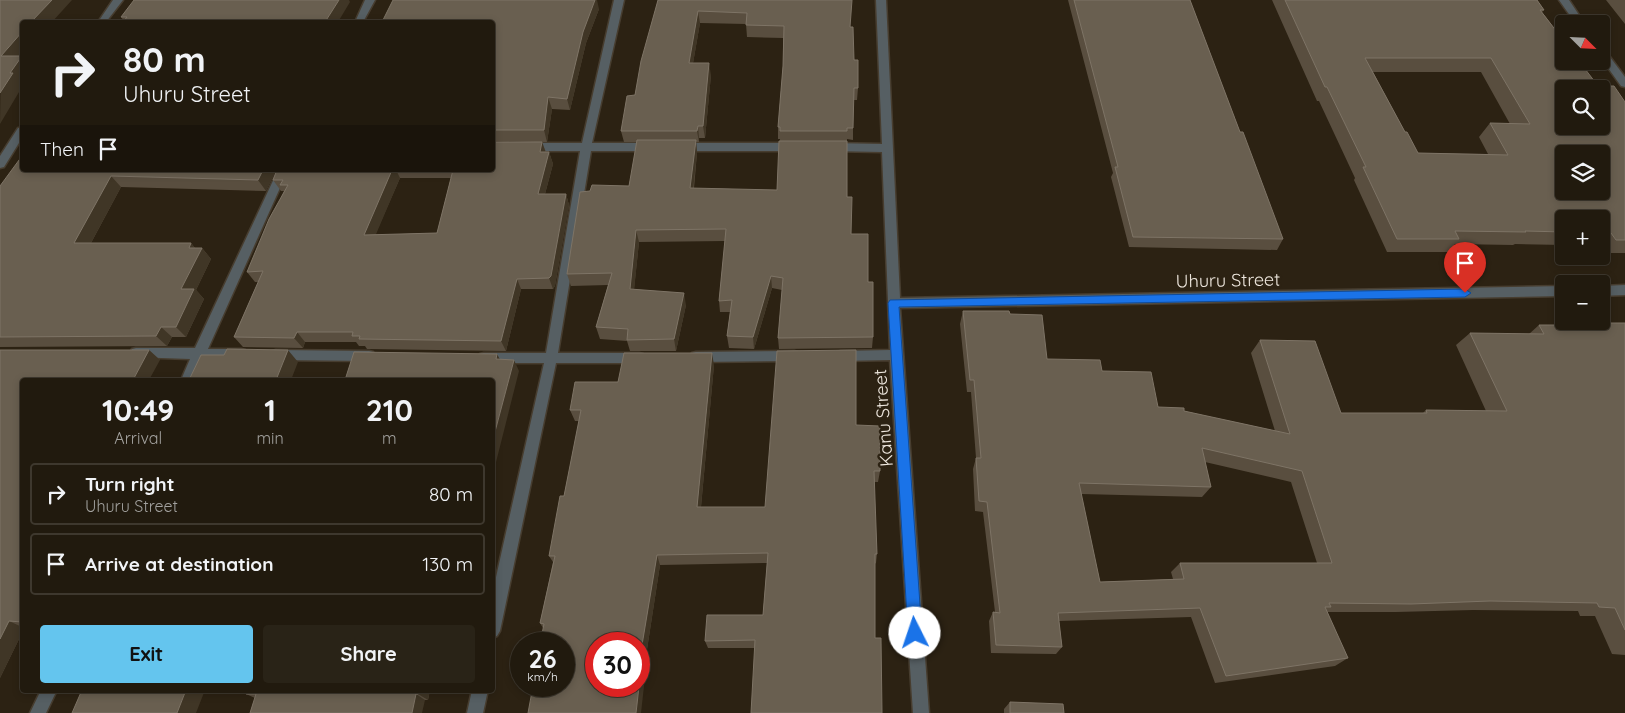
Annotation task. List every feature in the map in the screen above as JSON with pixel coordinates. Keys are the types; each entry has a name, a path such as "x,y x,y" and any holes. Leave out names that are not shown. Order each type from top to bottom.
{"street":[{"path":"103,20 118,0"},
{"path":"359,20 370,0"},
{"path":"495,617 551,359 586,147 619,0"},
{"name":"Kanu Street","path":"881,0 896,355 920,713"},
{"path":"1564,0 1575,15"},
{"path":"1610,63 1625,84"},
{"path":"0,164 20,134"},
{"path":"495,147 887,148"},
{"path":"188,378 281,172"},
{"path":"1610,291 1625,290"},
{"name":"Uhuru Street","path":"894,303 1555,291"},
{"path":"119,353 385,356"},
{"path":"827,356 896,355"},
{"path":"679,358 807,356"},
{"path":"473,358 650,358"},
{"path":"38,713 48,693"},
{"path":"475,713 479,693"}],"building":[{"path":"0,0 52,0 33,20 20,20 20,34 1,56 20,56 20,59 0,93"},
{"path":"134,0 339,0 326,20 125,20 127,17 121,17"},
{"path":"393,0 595,0 583,32 567,99 548,97 544,130 495,130 495,20 383,20"},
{"path":"658,0 852,0 850,27 853,27 854,60 858,60 858,88 854,88 853,128 847,128 847,131 780,131 780,127 778,127 784,26 746,25 747,13 698,11 689,63 709,63 703,126 698,126 697,131 621,131 627,96 635,95 641,61"},
{"path":"1074,0 1190,0 1240,132 1243,132 1283,239 1133,237 1115,167 1118,167"},
{"path":"1285,0 1537,0 1544,10 1540,10 1555,29 1555,70 1586,70 1593,80 1555,80 1555,135 1610,135 1610,86 1614,86 1625,102 1625,240 1616,240 1610,233 1610,210 1555,210 1555,232 1455,231 1459,239 1397,239 1363,167 1366,167 1327,87 1325,87","holes":["1365,58 1491,58 1530,124 1490,123 1508,155 1418,153"]},
{"path":"637,140 696,140 690,188 777,190 779,141 847,141 847,197 852,197 851,234 868,234 868,282 873,282 873,337 778,338 783,278 771,276 753,337 727,336 732,300 719,301 726,229 636,230 630,289 684,293 674,339 627,340 628,329 596,327 612,273 567,274 580,192 590,191 592,185 629,186"},
{"path":"495,142 542,142 540,152 549,152 538,194 566,194 551,276 549,278 517,279 501,341 359,339 360,336 352,336 353,332 297,332 294,338 234,337 263,271 247,272 269,219 288,185 280,185 283,180 273,180 276,172 391,172 364,235 437,233 452,172 495,172"},
{"path":"20,159 20,172 262,172 258,180 111,176 74,243 191,243 189,248 202,248 181,289 194,289 176,327 161,327 156,336 0,337 0,186"},
{"path":"963,311 1009,311 1010,314 1042,315 1047,359 1100,360 1102,371 1151,372 1158,407 1184,408 1184,411 1290,434 1260,340 1315,341 1341,413 1427,413 1426,410 1507,411 1470,333 1544,334 1539,325 1555,325 1555,330 1610,330 1610,323 1625,323 1625,630 1615,608 1599,607 1597,603 1490,601 1411,604 1329,603 1331,607 1325,607 1348,658 1226,676 1200,608 1058,613 1062,647 996,645 993,612 1000,613 987,502 979,501 976,458 981,458 974,380 970,380","holes":["1202,448 1302,471 1332,563 1180,563 1184,579 1100,582 1079,483 1211,487"]},
{"path":"227,349 288,350 277,378 190,378 201,355 224,355"},
{"path":"0,350 149,350 134,378 20,378 20,622 9,621 0,639"},
{"path":"856,350 856,425 880,426 880,471 874,471 877,554 875,554 875,638 881,638 882,713 751,713 755,640 705,641 707,615 763,615 768,553 657,555 644,632 585,632 585,697 638,697 636,713 528,713 531,697 575,697 575,632 542,632 544,624 540,623 555,556 549,556 560,496 564,496 581,410 570,410 575,382 618,382 624,353 712,353 697,507 765,507 777,351"},
{"path":"354,352 497,354 496,359 514,360 495,432 495,378 346,378"},
{"path":"81,693 185,693 177,713 72,713"},
{"path":"418,693 416,694 412,713 250,713 256,694 246,694"},
{"path":"1010,702 1063,704 1064,713 1010,713"}],"route":[{"path":"915,633 894,303 1465,293"}]}
